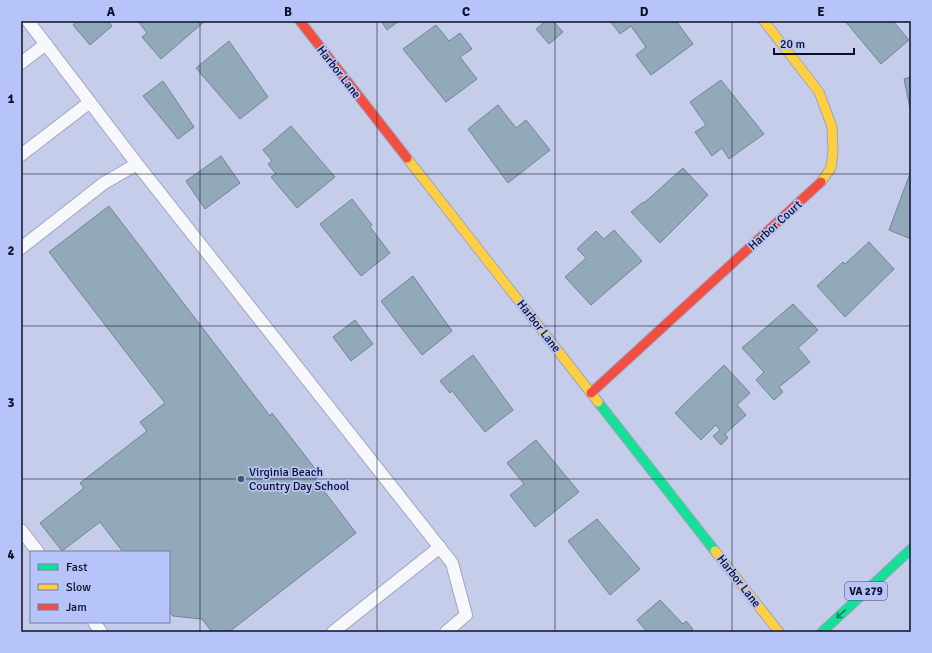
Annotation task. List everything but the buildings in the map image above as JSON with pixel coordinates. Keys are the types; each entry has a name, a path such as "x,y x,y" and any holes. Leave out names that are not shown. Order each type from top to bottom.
{"street":[{"name":"Harbor Lane","path":"300,21 779,632"},
{"name":"Harbor Court","path":"592,393 820,184 830,168 833,151 832,126 818,92 764,21"},
{"name":"VA 279","path":"822,632 911,550"}],"lane":[{"path":"28,21 137,164 452,563 466,615 446,632"},
{"path":"21,63 46,44"},
{"path":"21,155 90,102"},
{"path":"21,248 104,184 137,164"},
{"path":"21,530 37,551"},
{"path":"333,632 440,547"},
{"path":"95,623 101,632"}],"traffic: fast":[{"path":"598,402 715,551"},
{"path":"822,632 911,549"}],"traffic: slow":[{"path":"764,21 819,92 832,127 833,151 831,168 821,182"},
{"path":"407,158 598,402"},
{"path":"715,551 779,632"}],"traffic: jam":[{"path":"300,21 407,158"},
{"path":"591,393 821,182"}],"place":[{"name":"Virginia Beach Country Day School","path":"241,479"}]}
